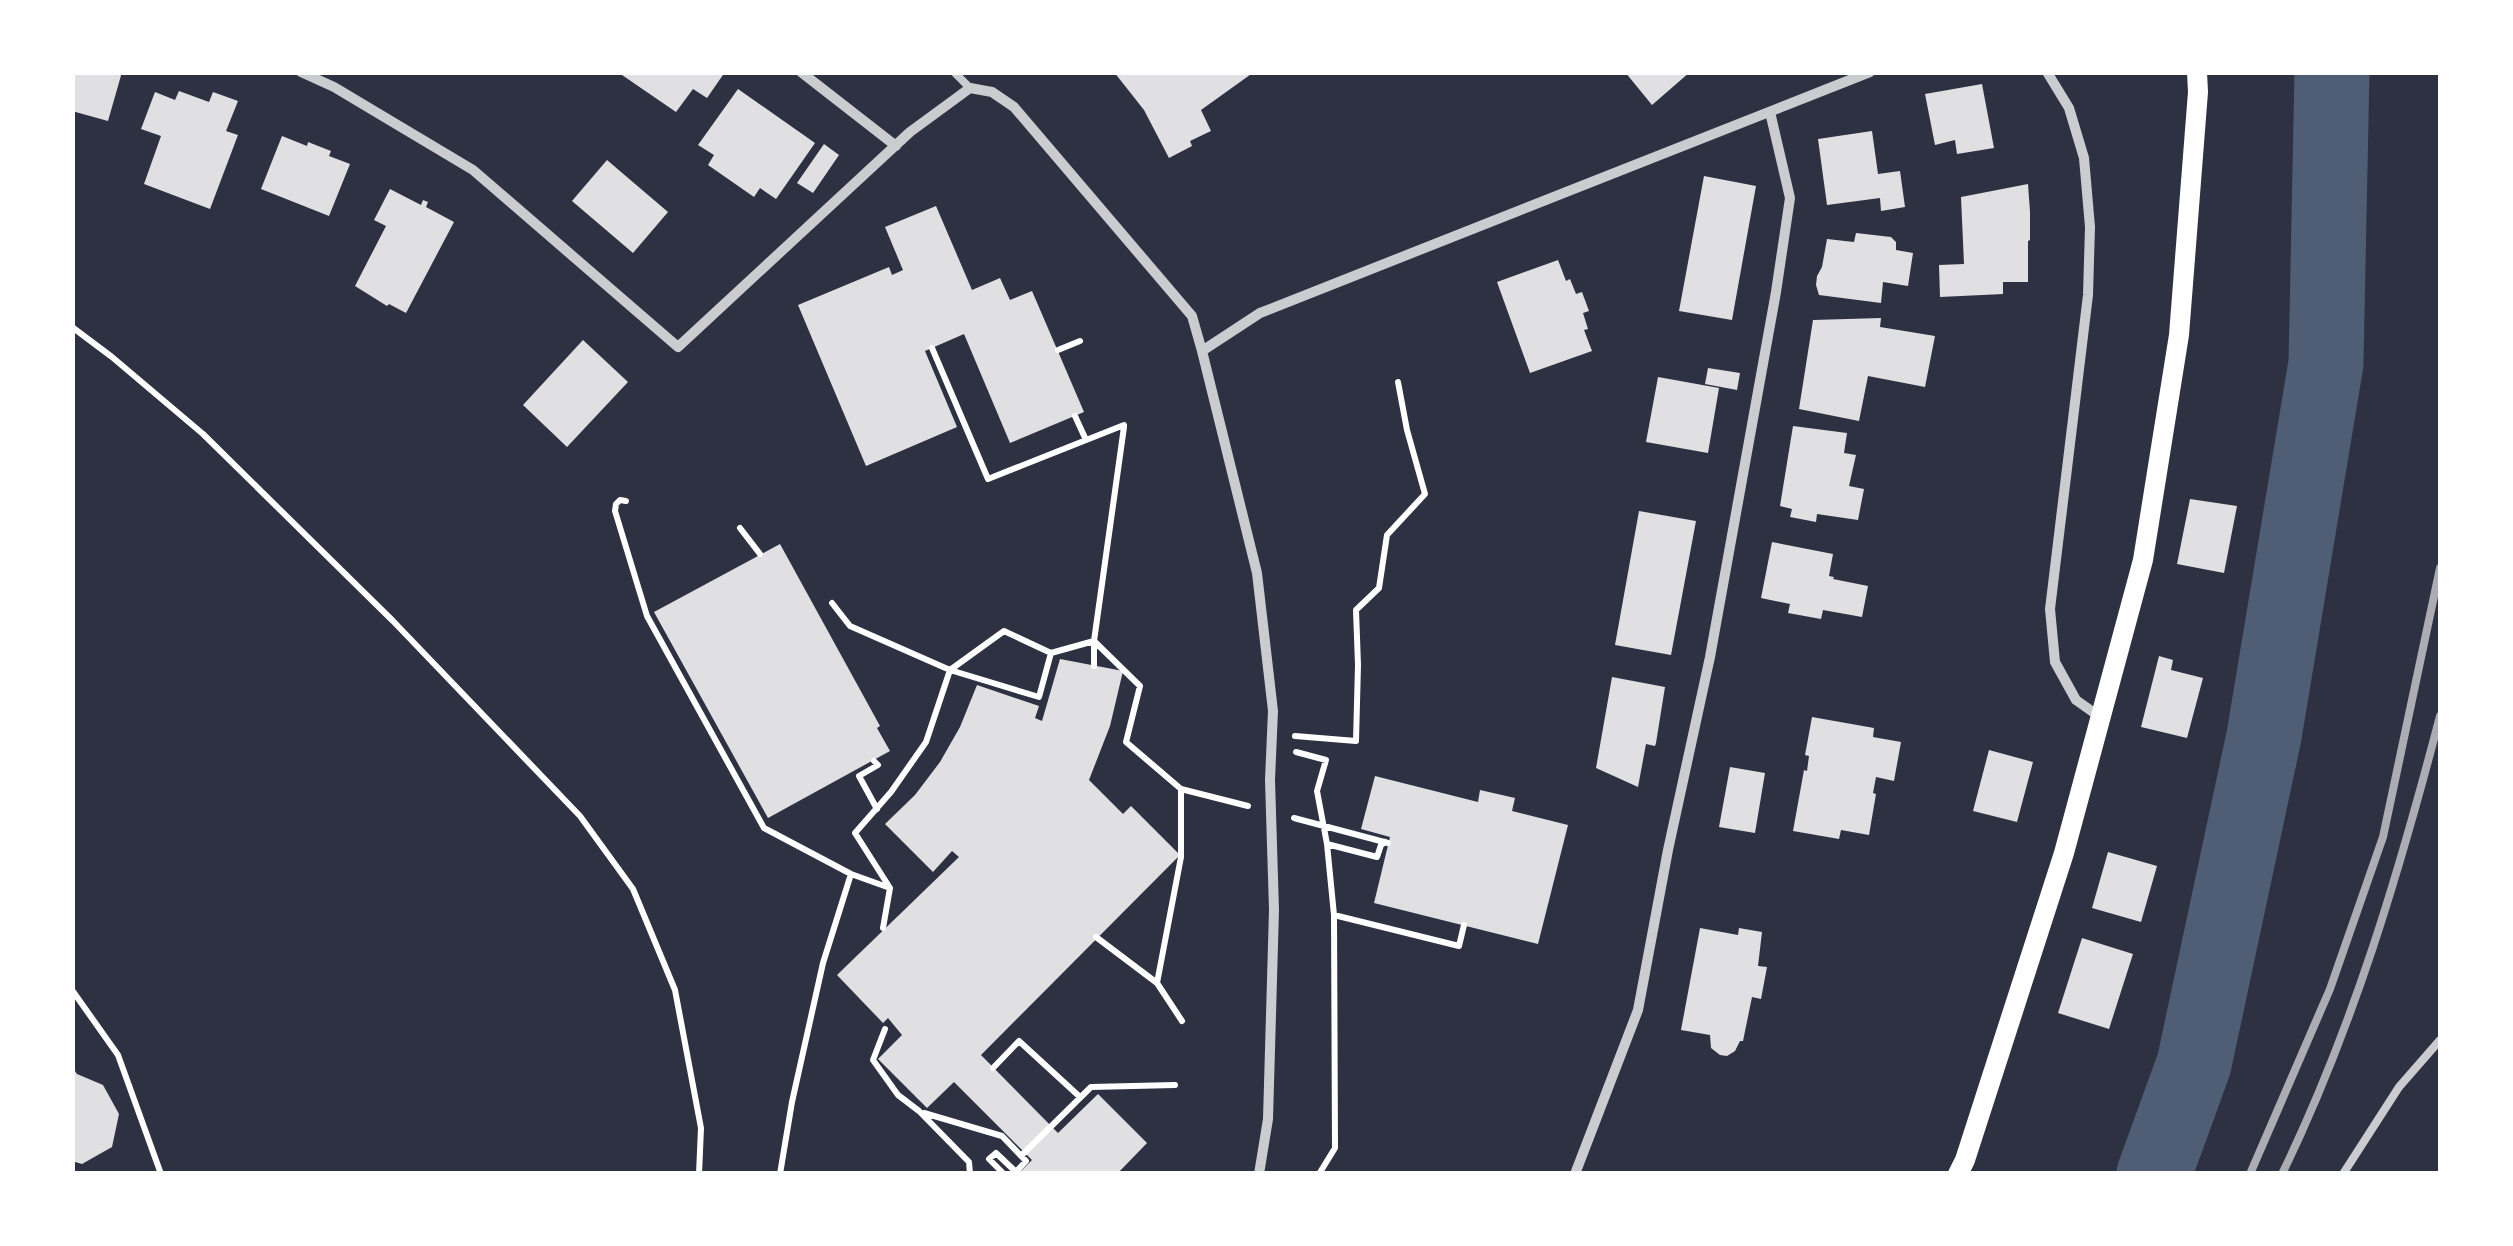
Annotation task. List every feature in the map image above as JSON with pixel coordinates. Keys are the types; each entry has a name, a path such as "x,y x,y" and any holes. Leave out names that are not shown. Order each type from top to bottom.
{"main road":[{"path":"1958,1174 2064,853 2143,560 2179,335 2197,72"}],"street":[{"path":"301,72 334,87 473,170 678,347 910,132 970,88 992,92 1014,107 1192,316 1257,573 1273,712 1270,753 1274,910 1268,1119 1260,1174"},
{"path":"801,72 896,146"},
{"path":"1202,351 1260,313 1870,72"},
{"path":"2048,72 2069,108 2084,158 2090,227 2088,296 2050,610 2056,662 2076,700 2100,718"},
{"path":"1575,1174 1638,1010 1710,657 1790,198 1770,112"}],"lane":[{"path":"954,72 970,88"},
{"path":"2342,1174 2399,1087 2440,1040"}],"path":[{"path":"72,327 203,434 393,621 580,816 632,890 675,990 701,1128 699,1174"},
{"path":"1058,350 1080,341"},
{"path":"932,348 988,479 1124,426 1094,641 1094,666"},
{"path":"1270,734 1356,742 1356,610 1379,588 1387,536 1425,494 1398,382"},
{"path":"1075,416 1086,440"},
{"path":"626,501 620,500 615,511 647,616 764,828 851,874 890,888"},
{"path":"740,528 760,554"},
{"path":"832,603 850,626 950,670 1038,701 1051,653"},
{"path":"883,928 890,888 855,833 926,742 950,670 1004,631 1051,653 1094,641"},
{"path":"1094,641 1140,686 1126,742 1181,789 1181,856 1157,983"},
{"path":"1270,753 1295,752 1326,760 1317,791 1334,915 1335,1148 1318,1174"},
{"path":"874,760 878,765 859,776 877,809"},
{"path":"1327,844 1378,856 1381,844"},
{"path":"780,1174 823,963 851,874"},
{"path":"1334,915 1459,946 1464,926"},
{"path":"1096,938 1157,983 1182,1021"},
{"path":"72,990 118,1056 161,1174"},
{"path":"885,1028 873,1060 898,1095 969,1162 970,1174"},
{"path":"993,1068 1020,1041 1080,1098"},
{"path":"1021,1156 1090,1087 1175,1085"},
{"path":"919,1111 1002,1136 1026,1161 1015,1172 996,1153 990,1160 1004,1174"}],"building":[{"path":"72,72 122,72 108,121 72,111"},
{"path":"725,72 707,98 693,89 676,112 622,75"},
{"path":"1114,72 1254,72 1201,110 1211,131 1169,158 1144,110"},
{"path":"1625,72 1690,72 1652,105"},
{"path":"1982,84 1994,148 1957,154 1955,140 1935,145 1925,94"},
{"path":"738,89 815,143 776,199 760,188 754,197 708,165 714,155 698,145"},
{"path":"179,91 209,102 213,92 238,101 226,131 238,135 210,209 144,184 161,136 141,129 155,92 175,100"},
{"path":"1872,131 1878,174 1900,171 1905,207 1881,211 1880,198 1827,205 1818,139"},
{"path":"282,136 331,151 329,156 350,164 329,216 261,189"},
{"path":"824,144 839,155 813,193 797,183"},
{"path":"607,160 668,212 633,253 572,201"},
{"path":"1704,176 1756,186 1732,320 1679,311"},
{"path":"2028,184 2028,282 2003,282 2003,294 1940,297 1939,265 1964,264 1961,197"},
{"path":"390,189 421,205 423,200 428,202 426,207 454,222 406,313 355,286 386,226 374,220"},
{"path":"936,206 972,290 1000,278 1010,300 1032,291 1084,412 1010,443 964,334 925,351 957,427 866,466 798,305 889,267 892,275 903,270 885,227"},
{"path":"1856,233 1891,237 1896,250 1913,253 1908,286 1883,282 1881,303 1819,295 1817,276 1827,239 1854,242"},
{"path":"1558,260 1566,281 1570,279 1576,294 1582,292 1589,311 1583,313 1588,329 1584,330 1592,351 1530,373 1497,282"},
{"path":"1881,318 1880,327 1935,336 1925,387 1868,376 1859,421 1799,409 1813,320"},
{"path":"583,340 628,382 567,447 523,405"},
{"path":"1708,368 1740,373 1737,390 1705,384"},
{"path":"1658,377 1719,388 1708,453 1646,442"},
{"path":"1793,426 1847,433 1844,453 1856,455 1849,486 1864,489 1858,520 1817,514 1816,522 1790,517 1792,509 1780,506"},
{"path":"2190,499 2237,506 2224,573 2177,564"},
{"path":"1639,511 1696,521 1671,655 1615,645"},
{"path":"1772,542 1833,554 1829,576 1868,586 1862,617 1823,610 1821,619 1788,613 1790,604 1761,598"},
{"path":"780,544 890,751 768,818 654,612"},
{"path":"2159,656 2173,660 2171,670 2203,678 2187,738 2141,727"},
{"path":"1060,659 1123,671 1110,726 1089,780 1123,814 1131,806 1180,855 981,1055 1058,1133 1098,1094 1147,1143 1117,1174 1018,1174 1032,1160 954,1082 927,1108 878,1059 902,1035 888,1018 883,1023 837,975 959,857 952,851 933,872 885,824 915,795 940,762 977,685 1039,706 1035,718 1042,721"},
{"path":"1612,677 1665,687 1656,743 1646,744 1638,787 1596,768"},
{"path":"1812,717 1874,728 1873,737 1901,742 1894,781 1876,777 1869,835 1841,830 1839,839 1793,831 1804,770 1807,771 1809,756 1805,755"},
{"path":"1989,750 2033,762 2017,822 1973,811"},
{"path":"1730,767 1765,773 1755,833 1719,827"},
{"path":"1375,776 1478,802 1480,790 1515,798 1512,811 1568,825 1538,944 1374,903 1390,837 1361,829"},
{"path":"2108,852 2157,866 2141,922 2092,908"},
{"path":"1700,928 1738,935 1739,928 1762,932 1758,966 1767,967 1761,999 1752,997 1743,1041 1727,1056 1711,1048 1710,1035 1681,1030"},
{"path":"2082,938 2133,954 2109,1029 2058,1013"},
{"path":"72,1067 77,1074 103,1085 119,1114 112,1147 82,1164 72,1161"}],"waterway":[{"path":"2154,1174 2194,1064 2264,736 2326,363 2332,72"}],"railway":[{"path":"2250,1174 2330,989 2383,837 2440,568"},
{"path":"2282,1174 2331,1063 2372,949 2440,716"}]}
